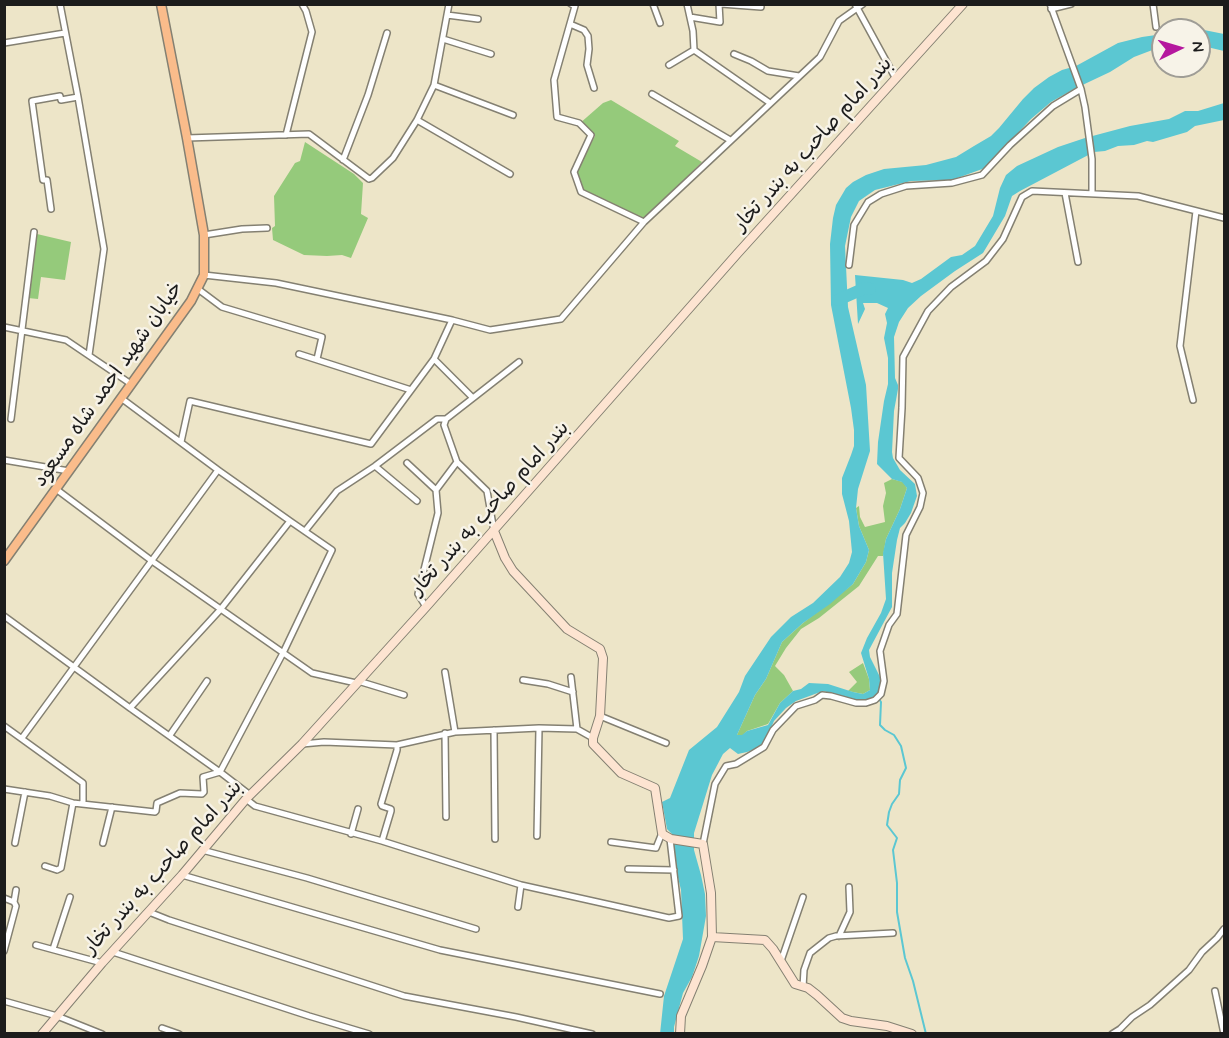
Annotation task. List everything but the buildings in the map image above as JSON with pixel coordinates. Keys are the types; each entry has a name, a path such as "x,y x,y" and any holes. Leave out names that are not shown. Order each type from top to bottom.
{"main road":[{"name":"خیابان شهید احمد شاه مسعود","path":"4,561 192,301 204,275 204,235 161,4"},
{"name":"بندر امام صاحب به بندر تخار","path":"42,1034 248,797 302,744 426,608 737,254 963,4"},
{"path":"494,531 513,571 567,629 600,649 603,658 600,716 593,744 621,773 655,788 662,833 671,839 700,843 711,893 712,937 681,1017 680,1034"},
{"path":"712,937 765,940 795,984 817,994 842,1018 887,1026 912,1034"}],"street":[{"path":"60,4 104,249 89,355"},
{"path":"286,135 312,32 302,4"},
{"path":"187,138 309,134 369,179 372,178 393,158 417,120 434,86 449,4"},
{"path":"653,4 660,23"},
{"path":"687,4 694,50 770,103"},
{"path":"690,16 720,22 720,4 761,7"},
{"path":"204,275 276,283 489,330 561,319 644,222 820,57 839,21 863,4"},
{"path":"1071,4 1051,7 1085,107 1092,159 1092,194"},
{"path":"574,5 554,80 558,118 579,123 591,135 574,172 581,192 644,222"},
{"path":"856,7 896,79"},
{"path":"447,15 478,19"},
{"path":"570,24 584,30 588,36 587,65 594,88"},
{"path":"4,43 65,33"},
{"path":"343,160 368,95 387,33"},
{"path":"443,39 491,54"},
{"path":"669,65 694,50"},
{"path":"734,54 768,71 799,76"},
{"path":"434,86 513,115"},
{"path":"849,265 854,225 867,202 881,194 906,186 952,183 982,175 1010,145 1053,106 1081,90"},
{"path":"652,94 730,140"},
{"path":"51,209 47,180 44,180 32,101 60,96 61,100 78,97"},
{"path":"417,120 510,174"},
{"path":"700,843 715,784 726,766 736,764 764,747 773,730 796,706 815,700 822,695 866,703 875,700 881,694 884,681 880,651 897,614 906,536 920,507 923,494 918,478 899,458 903,357 928,311 951,287 986,261 1003,239 1022,197 1032,191 1138,195 1224,218"},
{"path":"1065,193 1078,262"},
{"path":"1193,400 1180,345 1196,211"},
{"path":"204,235 267,228"},
{"path":"10,419 34,232"},
{"path":"198,289 222,307 321,337 317,359"},
{"path":"181,442 190,401 372,444 435,358 452,320"},
{"path":"4,327 66,340 131,384"},
{"path":"299,354 411,390"},
{"path":"435,358 473,398"},
{"path":"494,531 487,491 457,462 444,425 446,419 519,362"},
{"path":"4,789 50,796 73,803 155,812 157,803 180,793 202,794 204,792 203,777 220,772 283,653 332,550 121,398"},
{"path":"305,531 337,491 375,466 437,419 446,419"},
{"path":"4,460 69,471"},
{"path":"426,608 418,594 438,513 436,490 457,462"},
{"path":"407,463 436,490"},
{"path":"375,466 417,501"},
{"path":"22,738 218,470"},
{"path":"56,489 220,610 312,673 404,695"},
{"path":"130,708 220,610 290,521"},
{"path":"4,616 220,772 255,806 521,885 669,918 679,916 671,839"},
{"path":"445,672 455,732"},
{"path":"572,677 578,729"},
{"path":"523,680 549,684 573,692"},
{"path":"170,735 207,681"},
{"path":"600,716 666,743"},
{"path":"4,726 83,783 84,804"},
{"path":"302,744 324,742 397,745 445,733 539,728 578,729 593,738"},
{"path":"537,836 539,728"},
{"path":"494,730 495,838"},
{"path":"445,733 446,817"},
{"path":"382,842 391,811 381,804 398,750 397,745"},
{"path":"15,843 25,792"},
{"path":"45,866 57,870 61,868 73,803"},
{"path":"103,843 112,807"},
{"path":"351,834 358,809"},
{"path":"611,842 657,848 662,833"},
{"path":"202,850 307,878 476,928"},
{"path":"628,869 674,870"},
{"path":"182,875 440,950 660,994"},
{"path":"518,907 521,885"},
{"path":"839,936 850,912 849,887"},
{"path":"4,951 8,922 16,906 14,902 16,890"},
{"path":"53,950 70,897"},
{"path":"781,961 803,897"},
{"path":"4,898 14,902"},
{"path":"149,912 404,996 592,1034"},
{"path":"1112,1034 1190,970 1202,952 1224,929"},
{"path":"803,987 804,970 810,953 829,938 893,933"},
{"path":"36,945 102,963"},
{"path":"113,952 369,1034"},
{"path":"1215,991 1224,1034"},
{"path":"4,1001 57,1016 102,1034"},
{"path":"162,1028 179,1034"}],"green space":[{"path":"611,100 679,141 675,146 702,162 643,220 583,191 577,171 595,136 579,124 603,103"},
{"path":"305,142 354,174 363,183 361,214 368,218 351,258 342,255 304,255 273,240 274,196 295,163 300,161"},
{"path":"37,234 71,242 65,280 41,277 38,299 28,298"},
{"path":"892,479 903,482 907,488 886,539 883,556 878,556 859,586 819,618 801,629 775,666 784,675 793,691 780,703 768,724 747,731 743,735 737,735 782,642 853,584 866,562 869,550 859,526 856,508 859,506 860,517 865,527 885,522 884,483"},
{"path":"863,663 870,690 863,694 848,691 857,682 849,672"}],"water":[{"path":"1211,31 1224,34 1224,51 1211,48"},
{"path":"1151,36 1151,51 1134,57 1051,102 1031,119 985,168 952,180 911,181 875,190 859,201 851,217 845,246 848,307 866,385 870,451 858,489 856,508 859,526 869,550 866,562 853,584 782,642 737,735 768,725 780,703 793,691 809,683 828,684 863,694 870,690 861,653 886,599 883,553 886,539 907,488 902,482 892,479 877,464 878,442 888,384 888,358 884,338 887,323 885,314 888,308 877,303 863,303 865,309 858,324 855,275 912,283 921,279 951,257 962,255 975,246 993,216 1006,175 1017,166 1058,147 1085,138 1169,119 1185,111 1198,111 1224,103 1224,120 1195,126 1187,132 1153,142 1147,141 1094,152 1012,196 1005,216 983,253 921,296 908,308 899,322 894,337 895,378 898,389 894,411 892,452 900,470 915,484 917,496 911,513 900,528 897,540 892,573 892,607 869,650 882,681 881,690 875,698 867,701 844,699 823,691 796,701 774,721 766,739 758,748 738,754 730,748 723,754 712,775 694,833 694,850 705,894 706,916 699,956 692,977 683,993 674,1033 660,1034 664,996 683,939 681,890 672,852 673,835 667,829 662,802 670,798 689,750 717,727 739,692 745,676 771,637 791,617 813,603 840,577 849,563 852,552 849,521 842,494 842,478 854,446 854,430 831,305 830,244 836,205 846,188 866,175 884,169 926,165 956,157 991,136 1023,99 1049,77 1076,66 1118,43"}],"waterway":[{"path":"838,300 865,288 870,289"},
{"path":"879,699 881,702 880,725 894,735 901,746 906,768 900,780 899,794 889,812 887,825 897,838 893,850 897,883 897,912 905,958 926,1034"}]}
